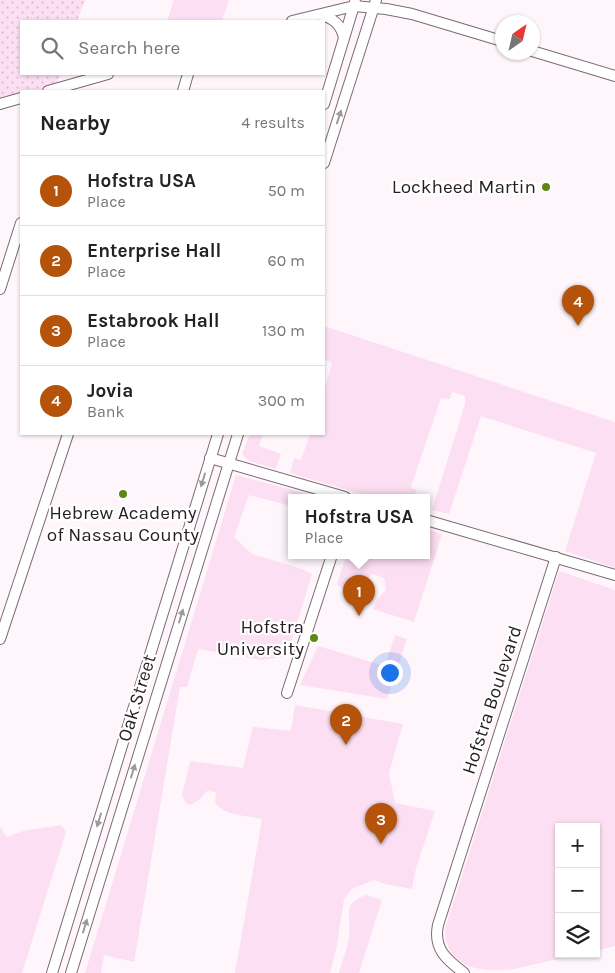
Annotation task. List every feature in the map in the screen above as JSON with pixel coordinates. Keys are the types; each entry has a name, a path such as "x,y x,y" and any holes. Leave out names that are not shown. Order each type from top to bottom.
{"street":[{"path":"325,101 355,3"},
{"path":"296,20 355,3 374,4 495,39"},
{"path":"325,160 374,4"},
{"path":"319,14 332,19 340,25 344,38"},
{"path":"540,53 615,76"},
{"path":"64,89 105,75"},
{"path":"182,90 188,75"},
{"path":"0,104 20,98"},
{"path":"0,289 20,226"},
{"path":"0,640 68,435"},
{"name":"Oak Street","path":"52,973 218,435"},
{"name":"Oak Street","path":"71,973 238,435"},
{"path":"210,458 335,494"},
{"path":"430,521 615,575"},
{"name":"Hofstra Boulevard","path":"464,973 450,962 442,952 436,935 556,557"},
{"path":"287,693 331,559"},
{"path":"122,749 138,754"}],"shaded area":[{"path":"0,0 85,0 77,20 20,20 20,75 60,75 54,90 20,90 20,98 0,104"},
{"path":"174,0 229,0 222,20 167,20"},
{"path":"325,326 615,422 615,568 565,551 596,453 481,416 449,514 432,510 465,404 465,396 452,392 450,399 441,398 411,487 417,490 415,494 362,494 290,473 294,458 301,460 310,435 325,435 325,387 332,363 325,360"},
{"path":"250,435 263,435 259,446 281,454 276,469 249,461 242,454"},
{"path":"236,475 308,494 288,494 288,505 249,495 234,537 252,554 302,569 312,574 287,656 262,660 198,649 187,687 180,687 134,962 104,955 101,973 85,973"},
{"path":"430,530 442,534 414,622 373,609 377,599 386,590 384,578 372,574 363,583 363,594 337,585 345,559 430,559"},
{"path":"559,571 615,590 615,946 600,950 600,823 555,823 555,958 562,958 514,969 479,969 468,966 451,953 445,929"},
{"path":"395,635 407,639 387,699 300,685 318,646 385,666"},
{"path":"295,705 403,724 389,773 395,803 435,811 416,868 412,889 374,880 352,889 344,899 337,945 330,973 235,973 262,819 236,815 224,810 215,802 216,792 207,791 199,800 190,805 185,802 182,795 190,761 243,768 253,727 291,731"},
{"path":"61,825 66,832 22,973 0,973 0,827 7,837 23,831"},
{"path":"366,895 382,900 359,973 339,973 349,938 350,907 358,899"}],"place":[{"name":"Lockheed Martin","path":"546,187"},
{"name":"Jovia","path":"578,326"},
{"name":"Hebrew Academy of Nassau County","path":"123,494"},
{"name":"Hofstra USA","path":"359,616"},
{"name":"Hofstra University","path":"314,638"},
{"name":"Enterprise Hall","path":"346,745"},
{"name":"Estabrook Hall","path":"381,844"}]}
